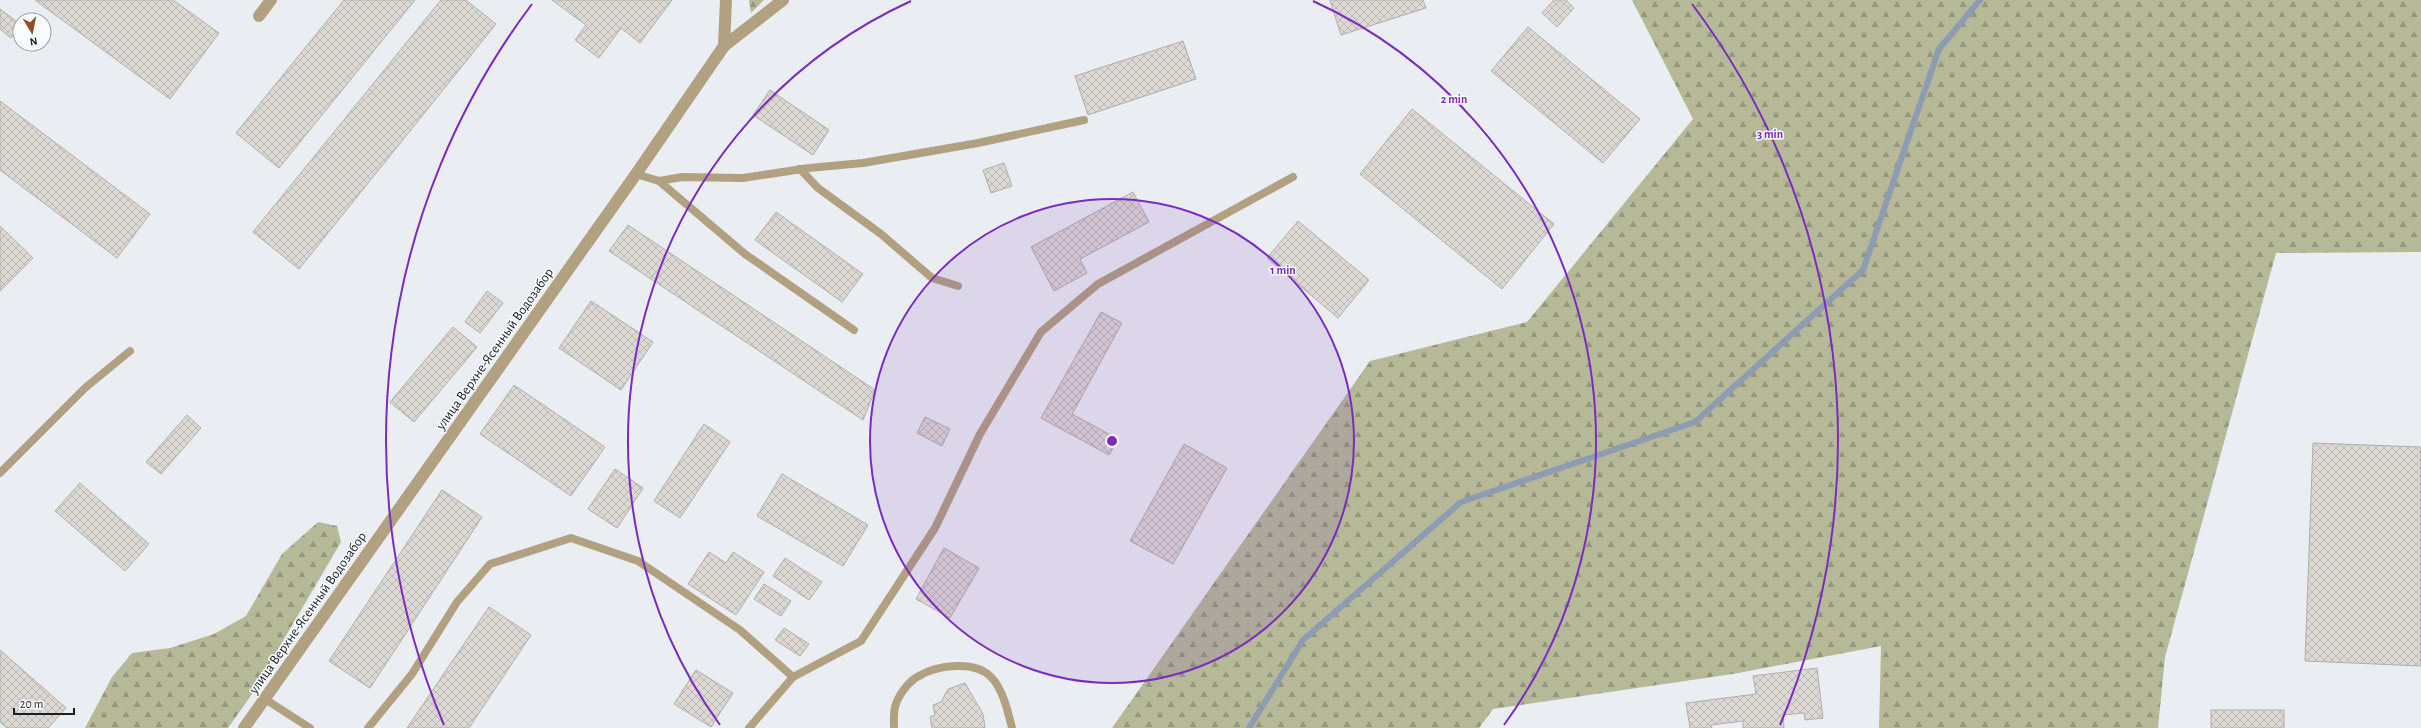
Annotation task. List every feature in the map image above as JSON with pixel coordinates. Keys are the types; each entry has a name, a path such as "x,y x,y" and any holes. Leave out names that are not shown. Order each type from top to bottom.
{"street":[{"path":"259,16 271,0"},
{"path":"724,46 726,0"},
{"name":"улица Верхне-Ясенный Водозабор","path":"244,728 636,174 724,46 783,0"}],"lane":[{"path":"636,174 659,180 682,177 743,178 800,169 871,162 978,143 1084,120"},
{"path":"800,169 818,188 881,234 932,278 958,286"},
{"path":"748,728 793,678 861,641 935,528 980,434 1041,332 1098,284 1292,177"},
{"path":"659,180 745,254 854,330"},
{"path":"0,473 85,388 130,351"},
{"path":"368,728 412,674 456,602 490,564 571,538 638,561 740,630 793,678"},
{"path":"894,728 896,704 906,688 918,676 931,671 968,667 981,671 992,677 1008,711 1012,728"},
{"path":"265,700 310,728"}],"green space":[{"path":"749,0 764,0 751,13"},
{"path":"1632,0 2421,0 2421,252 2276,253 2165,657 2158,728 1879,728 1881,646 1733,674 1493,709 1479,728 1112,728 1370,361 1527,322 1693,119"},
{"path":"318,522 337,526 341,542 250,697 228,728 85,728 112,677 132,653 170,648 214,634 246,616 282,554"}],"building":[{"path":"35,0 173,0 219,33 170,99"},
{"path":"344,0 415,0 279,168 236,133"},
{"path":"441,0 466,0 496,24 299,269 253,232"},
{"path":"552,0 672,0 640,43 621,28 599,58 575,40 586,25"},
{"path":"1330,0 1423,0 1426,8 1341,35"},
{"path":"1554,0 1566,0 1574,8 1557,27 1542,13"},
{"path":"0,9 12,18 11,38 0,29"},
{"path":"1528,27 1640,119 1603,163 1491,71"},
{"path":"1183,41 1196,79 1088,115 1075,76"},
{"path":"770,90 829,130 813,155 753,115"},
{"path":"0,101 150,214 117,258 0,170"},
{"path":"1412,109 1554,224 1502,289 1360,174"},
{"path":"1004,163 1012,186 991,193 983,170"},
{"path":"1133,192 1149,222 1080,259 1087,273 1054,291 1031,247"},
{"path":"776,212 863,274 842,302 755,240"},
{"path":"1298,221 1369,280 1338,318 1267,258"},
{"path":"628,225 875,390 863,420 609,251"},
{"path":"0,226 33,258 0,291"},
{"path":"487,291 503,303 480,333 465,322"},
{"path":"591,301 653,342 621,390 559,348"},
{"path":"1101,312 1122,323 1072,414 1118,439 1109,455 1041,418"},
{"path":"453,327 477,347 414,422 390,402"},
{"path":"514,385 605,447 571,496 480,434"},
{"path":"187,415 201,428 161,474 146,462"},
{"path":"925,417 950,429 942,446 917,433"},
{"path":"704,424 730,442 680,518 654,501"},
{"path":"2313,443 2421,447 2421,666 2305,661"},
{"path":"1184,444 1227,468 1173,564 1130,541"},
{"path":"615,469 643,488 617,528 588,509"},
{"path":"782,474 868,525 843,566 757,516"},
{"path":"80,483 149,544 125,571 55,511"},
{"path":"442,490 482,517 370,688 329,661"},
{"path":"944,548 979,568 950,618 916,599"},
{"path":"709,552 726,563 733,552 764,572 736,615 688,584"},
{"path":"785,558 822,582 809,600 773,576"},
{"path":"764,584 791,601 781,616 754,599"},
{"path":"489,607 531,635 469,728 407,728"},
{"path":"784,628 809,644 800,656 775,640"},
{"path":"0,650 66,708 48,728 7,728 0,722"},
{"path":"1817,668 1823,718 1805,720 1804,713 1783,715 1784,728 1743,728 1743,721 1711,725 1712,728 1690,728 1686,703 1756,694 1753,676"},
{"path":"696,670 733,693 711,727 674,704"},
{"path":"965,683 983,714 985,728 932,728 930,717 935,715 933,705 941,702 948,689"},
{"path":"2211,710 2284,710 2284,728 2211,728"}],"waterway":[{"path":"1249,728 1303,640 1461,502 1695,422 1863,270 1939,49 1980,0"}]}
